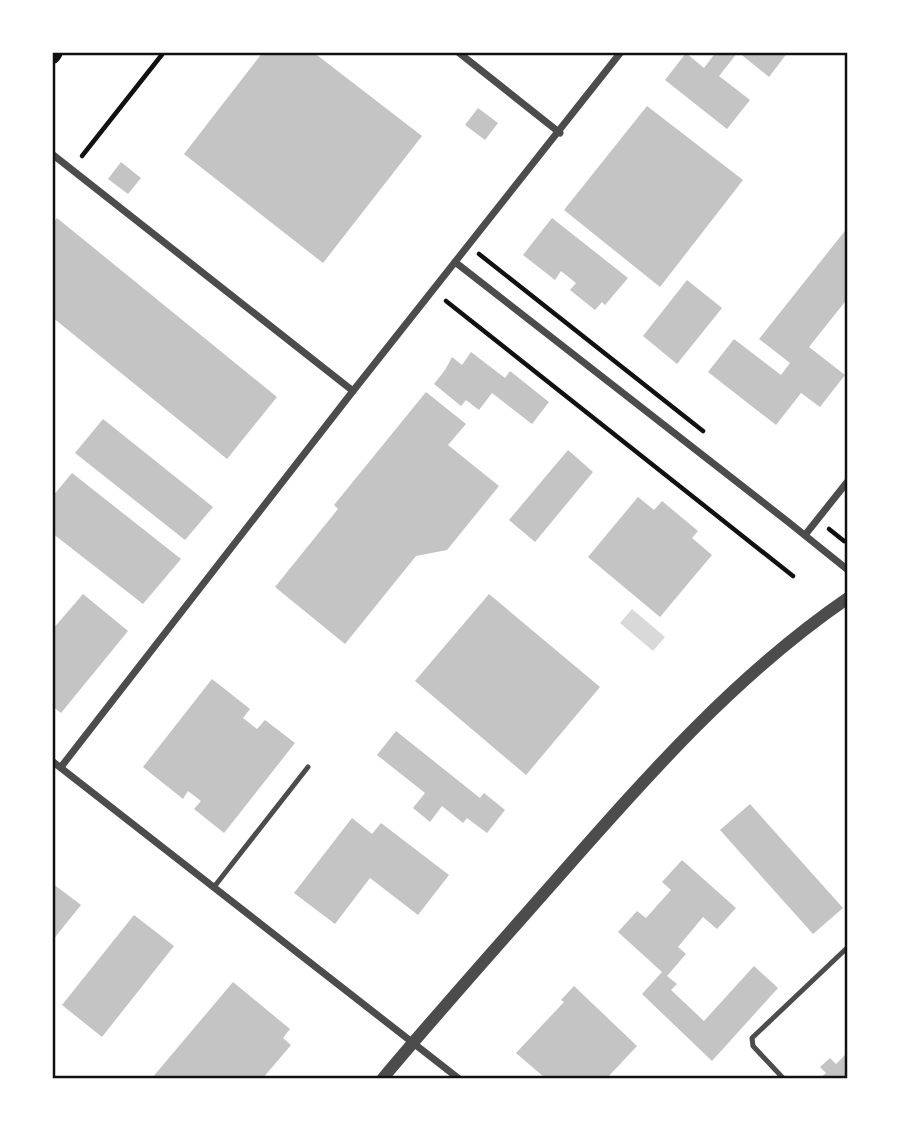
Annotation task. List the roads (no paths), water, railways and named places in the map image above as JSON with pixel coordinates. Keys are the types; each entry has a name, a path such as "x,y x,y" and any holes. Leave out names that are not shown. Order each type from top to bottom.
{"street":[{"path":"458,52 560,132"},
{"path":"61,767 621,52"},
{"path":"52,154 354,391"},
{"path":"455,262 848,570"},
{"path":"805,535 848,481"},
{"path":"383,1079 683,738 752,671 848,598"},
{"path":"52,761 458,1079"}],"lane":[{"path":"214,887 308,767"},
{"path":"783,1079 753,1046 752,1038 848,947"}]}
